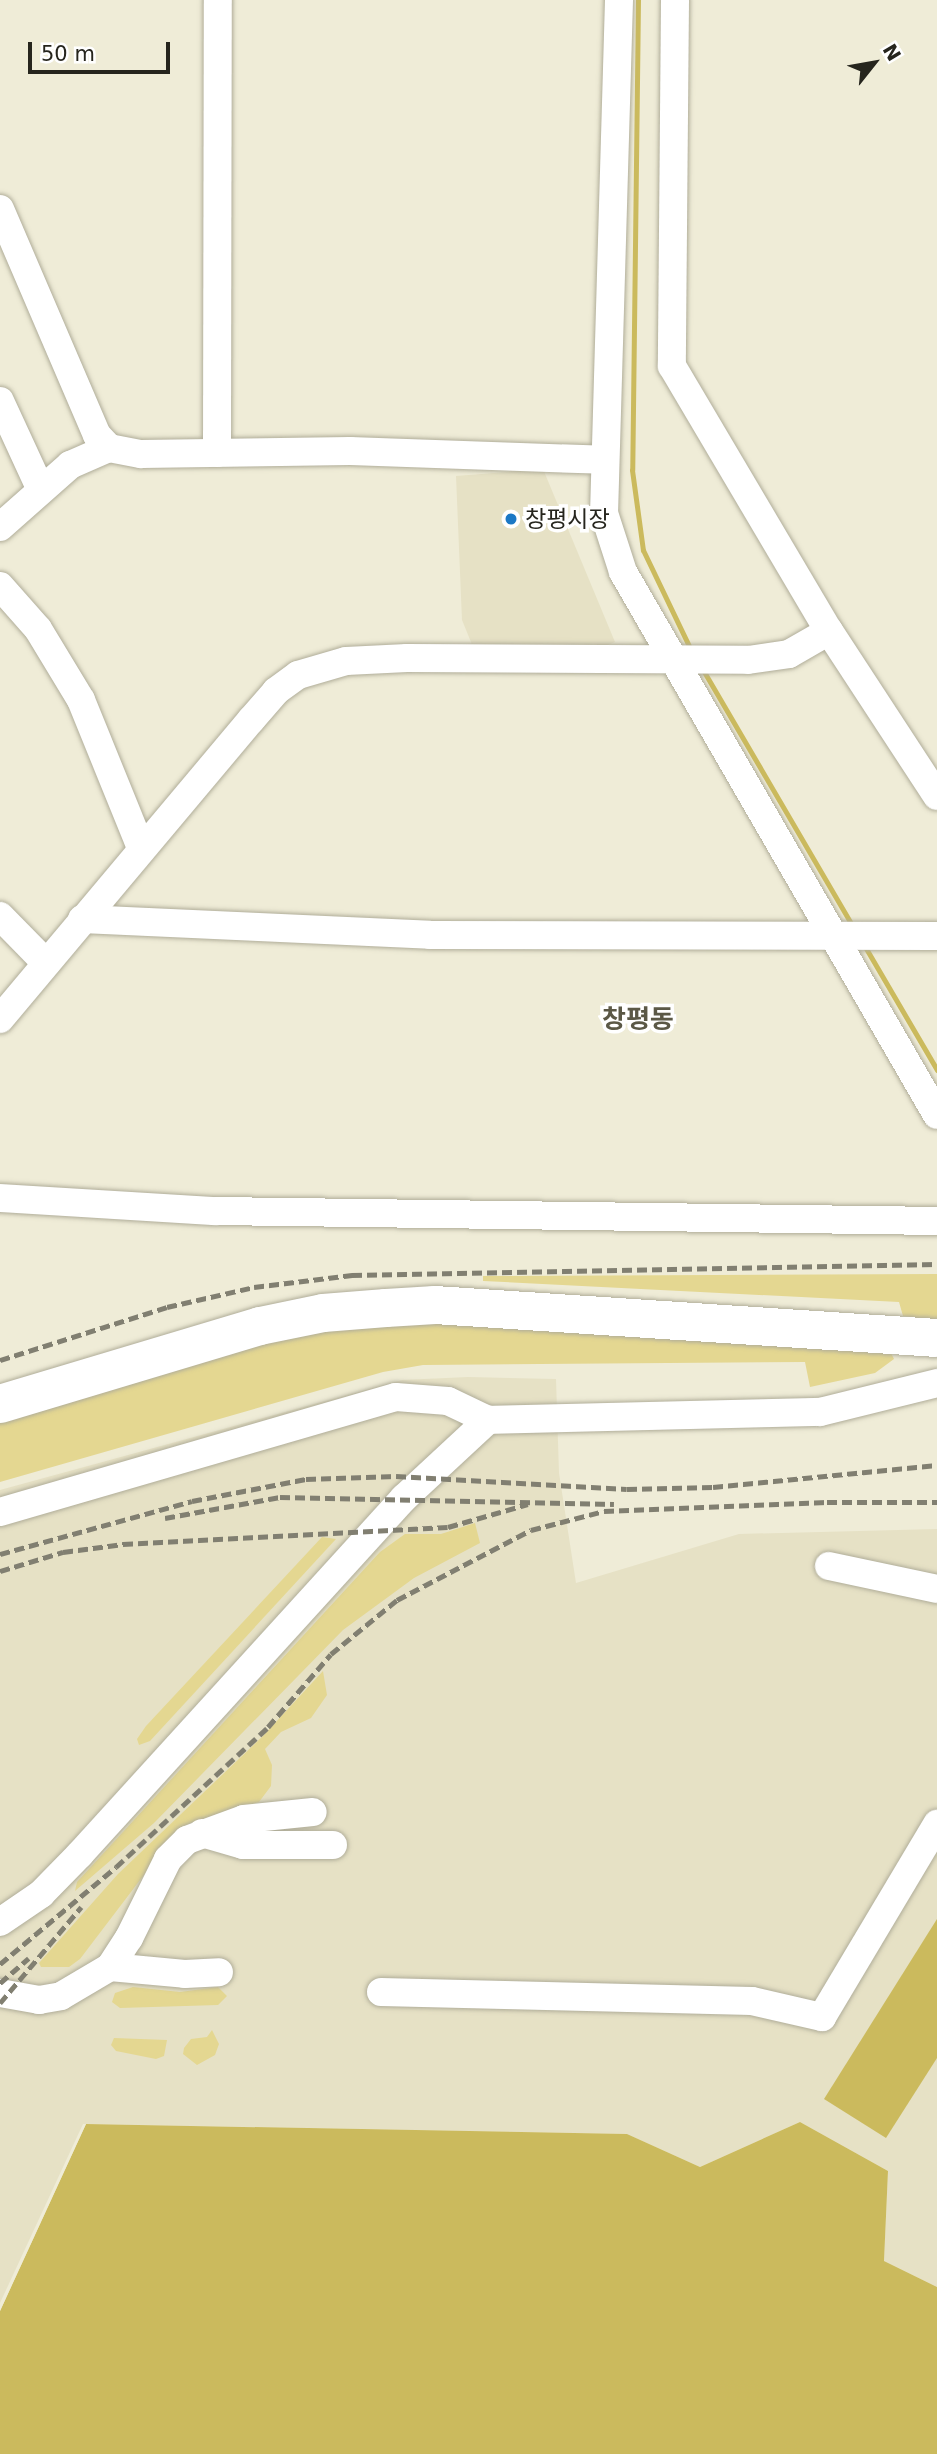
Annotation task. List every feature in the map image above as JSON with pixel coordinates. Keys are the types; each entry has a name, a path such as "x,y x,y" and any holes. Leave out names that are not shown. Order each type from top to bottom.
{"highway":[{"path":"0,1404 260,1326 323,1313 386,1308 435,1306 937,1338"}],"street":[{"path":"217,453 218,0"},
{"path":"619,0 604,513 623,572 690,659 851,935 937,1115"},
{"path":"675,0 673,366 829,631 937,796"},
{"path":"0,209 97,435 109,448"},
{"path":"0,401 40,488"},
{"path":"0,527 40,488 69,465 109,448 141,454 350,451 604,460"},
{"path":"0,586 38,629 81,700 141,848"},
{"path":"0,1019 141,848 276,691 317,667 407,658 690,659 789,654 829,631"},
{"path":"0,916 46,963"},
{"path":"82,919 430,935 937,936"},
{"path":"0,1198 215,1210 937,1221"},
{"path":"0,1512 396,1397 448,1401 488,1420 820,1412 937,1383"},
{"path":"0,1922 41,1894 404,1498 488,1420"},
{"path":"829,1566 937,1589"},
{"path":"0,1993 39,2000 61,1996 110,1967 130,1938 168,1859 202,1833 244,1819 313,1812"},
{"path":"381,1992 752,2001 822,2017 937,1824"},
{"path":"202,1833 243,1844 333,1845"},
{"path":"110,1967 185,1974 219,1972"}],"shaded area":[{"name":"창평시장","path":"543,469 615,642 595,650 473,647 462,620 456,476"},
{"path":"937,1274 937,1319 933,1320 903,1316 899,1302 483,1281 483,1276"},
{"path":"433,1318 890,1351 894,1359 875,1373 810,1387 805,1362 423,1365 383,1372 0,1482 0,1418 283,1335"},
{"path":"468,1377 556,1379 559,1473 576,1583 739,1534 937,1529 937,2287 884,2261 888,2171 800,2122 700,2167 627,2134 87,2124 0,2311 0,1490 402,1380"},
{"path":"475,1523 480,1543 414,1578 343,1630 154,1823 75,1891 77,1882 380,1552 405,1534 441,1534"},
{"path":"322,1537 336,1539 150,1741 139,1745 137,1739 146,1726"},
{"path":"323,1671 327,1695 311,1718 281,1732 265,1749 272,1765 271,1786 259,1802 190,1823 169,1842 80,1959 69,1967 41,1967 39,1963 118,1874 263,1736"},
{"path":"937,1919 937,2058 886,2138 824,2099"},
{"path":"133,1987 180,1992 218,1987 227,1996 218,2005 120,2008 112,2002 115,1993"},
{"path":"212,2030 219,2044 215,2055 197,2065 183,2054 184,2048 191,2039 207,2037"},
{"path":"114,2038 167,2040 164,2056 156,2059 116,2051 111,2045"},
{"path":"800,2122 888,2171 884,2261 937,2287 937,2454 0,2454 0,2311 86,2124 627,2134 700,2167"}],"pier":[{"path":"83,2124 86,2124 0,2311 0,2303"}],"waterway":[{"path":"638,0 632,470 643,550 691,650"},
{"path":"703,670 854,928"},
{"path":"864,945 937,1070"}],"railway":[{"path":"0,1360 167,1307 254,1287 352,1275 937,1264"},
{"path":"0,1554 192,1501 306,1479 396,1476 627,1489 713,1487 937,1465"},
{"path":"165,1518 280,1497 614,1504"},
{"path":"0,1964 116,1867 268,1727 331,1654 397,1600 531,1530 604,1511 827,1502 937,1502"},
{"path":"0,1571 63,1552 123,1544 448,1527 528,1504"},
{"path":"0,2003 81,1907"},
{"path":"0,1983 29,1958"}],"place":[{"name":"창평시장","path":"511,519"}],"district":[{"name":"창평동","path":"638,1020"}]}
